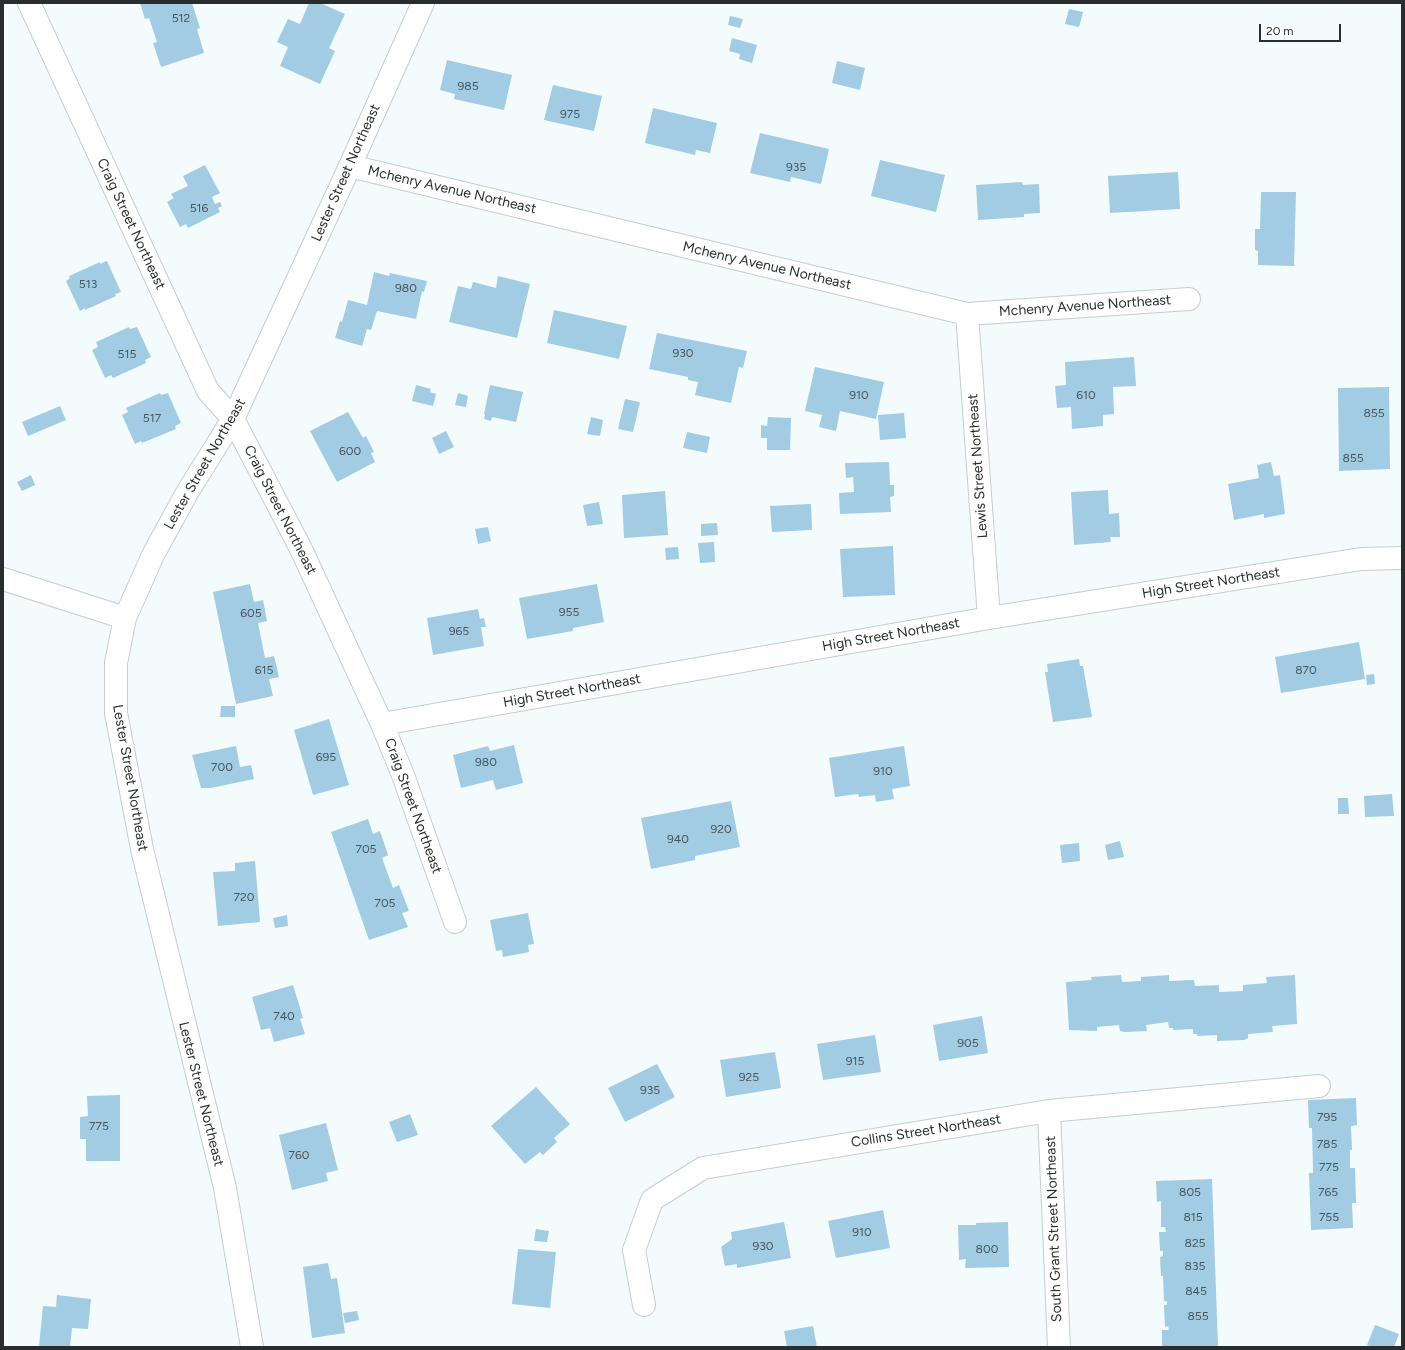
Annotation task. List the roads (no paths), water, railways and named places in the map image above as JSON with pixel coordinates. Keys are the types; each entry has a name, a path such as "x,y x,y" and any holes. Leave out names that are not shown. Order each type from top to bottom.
{"street":[{"name":"Craig Street Northeast","path":"29,3 208,392 233,419 301,549 382,724 403,775 455,922"},
{"name":"Lester Street Northeast","path":"252,1347 225,1188 142,848 116,714 116,663 125,618 153,555 188,491 233,419 350,166 423,3"},
{"name":"Mchenry Avenue Northeast","path":"350,166 967,314 1189,299"},
{"name":"Lewis Street Northeast","path":"967,314 989,618"},
{"name":"High Street Northeast","path":"382,724 989,618 1361,559 1402,558"},
{"path":"3,580 125,618"},
{"name":"Collins Street Northeast","path":"644,1305 634,1250 652,1200 703,1168 1049,1111 1318,1086"},
{"name":"South Grant Street Northeast","path":"1049,1111 1059,1347"}]}
